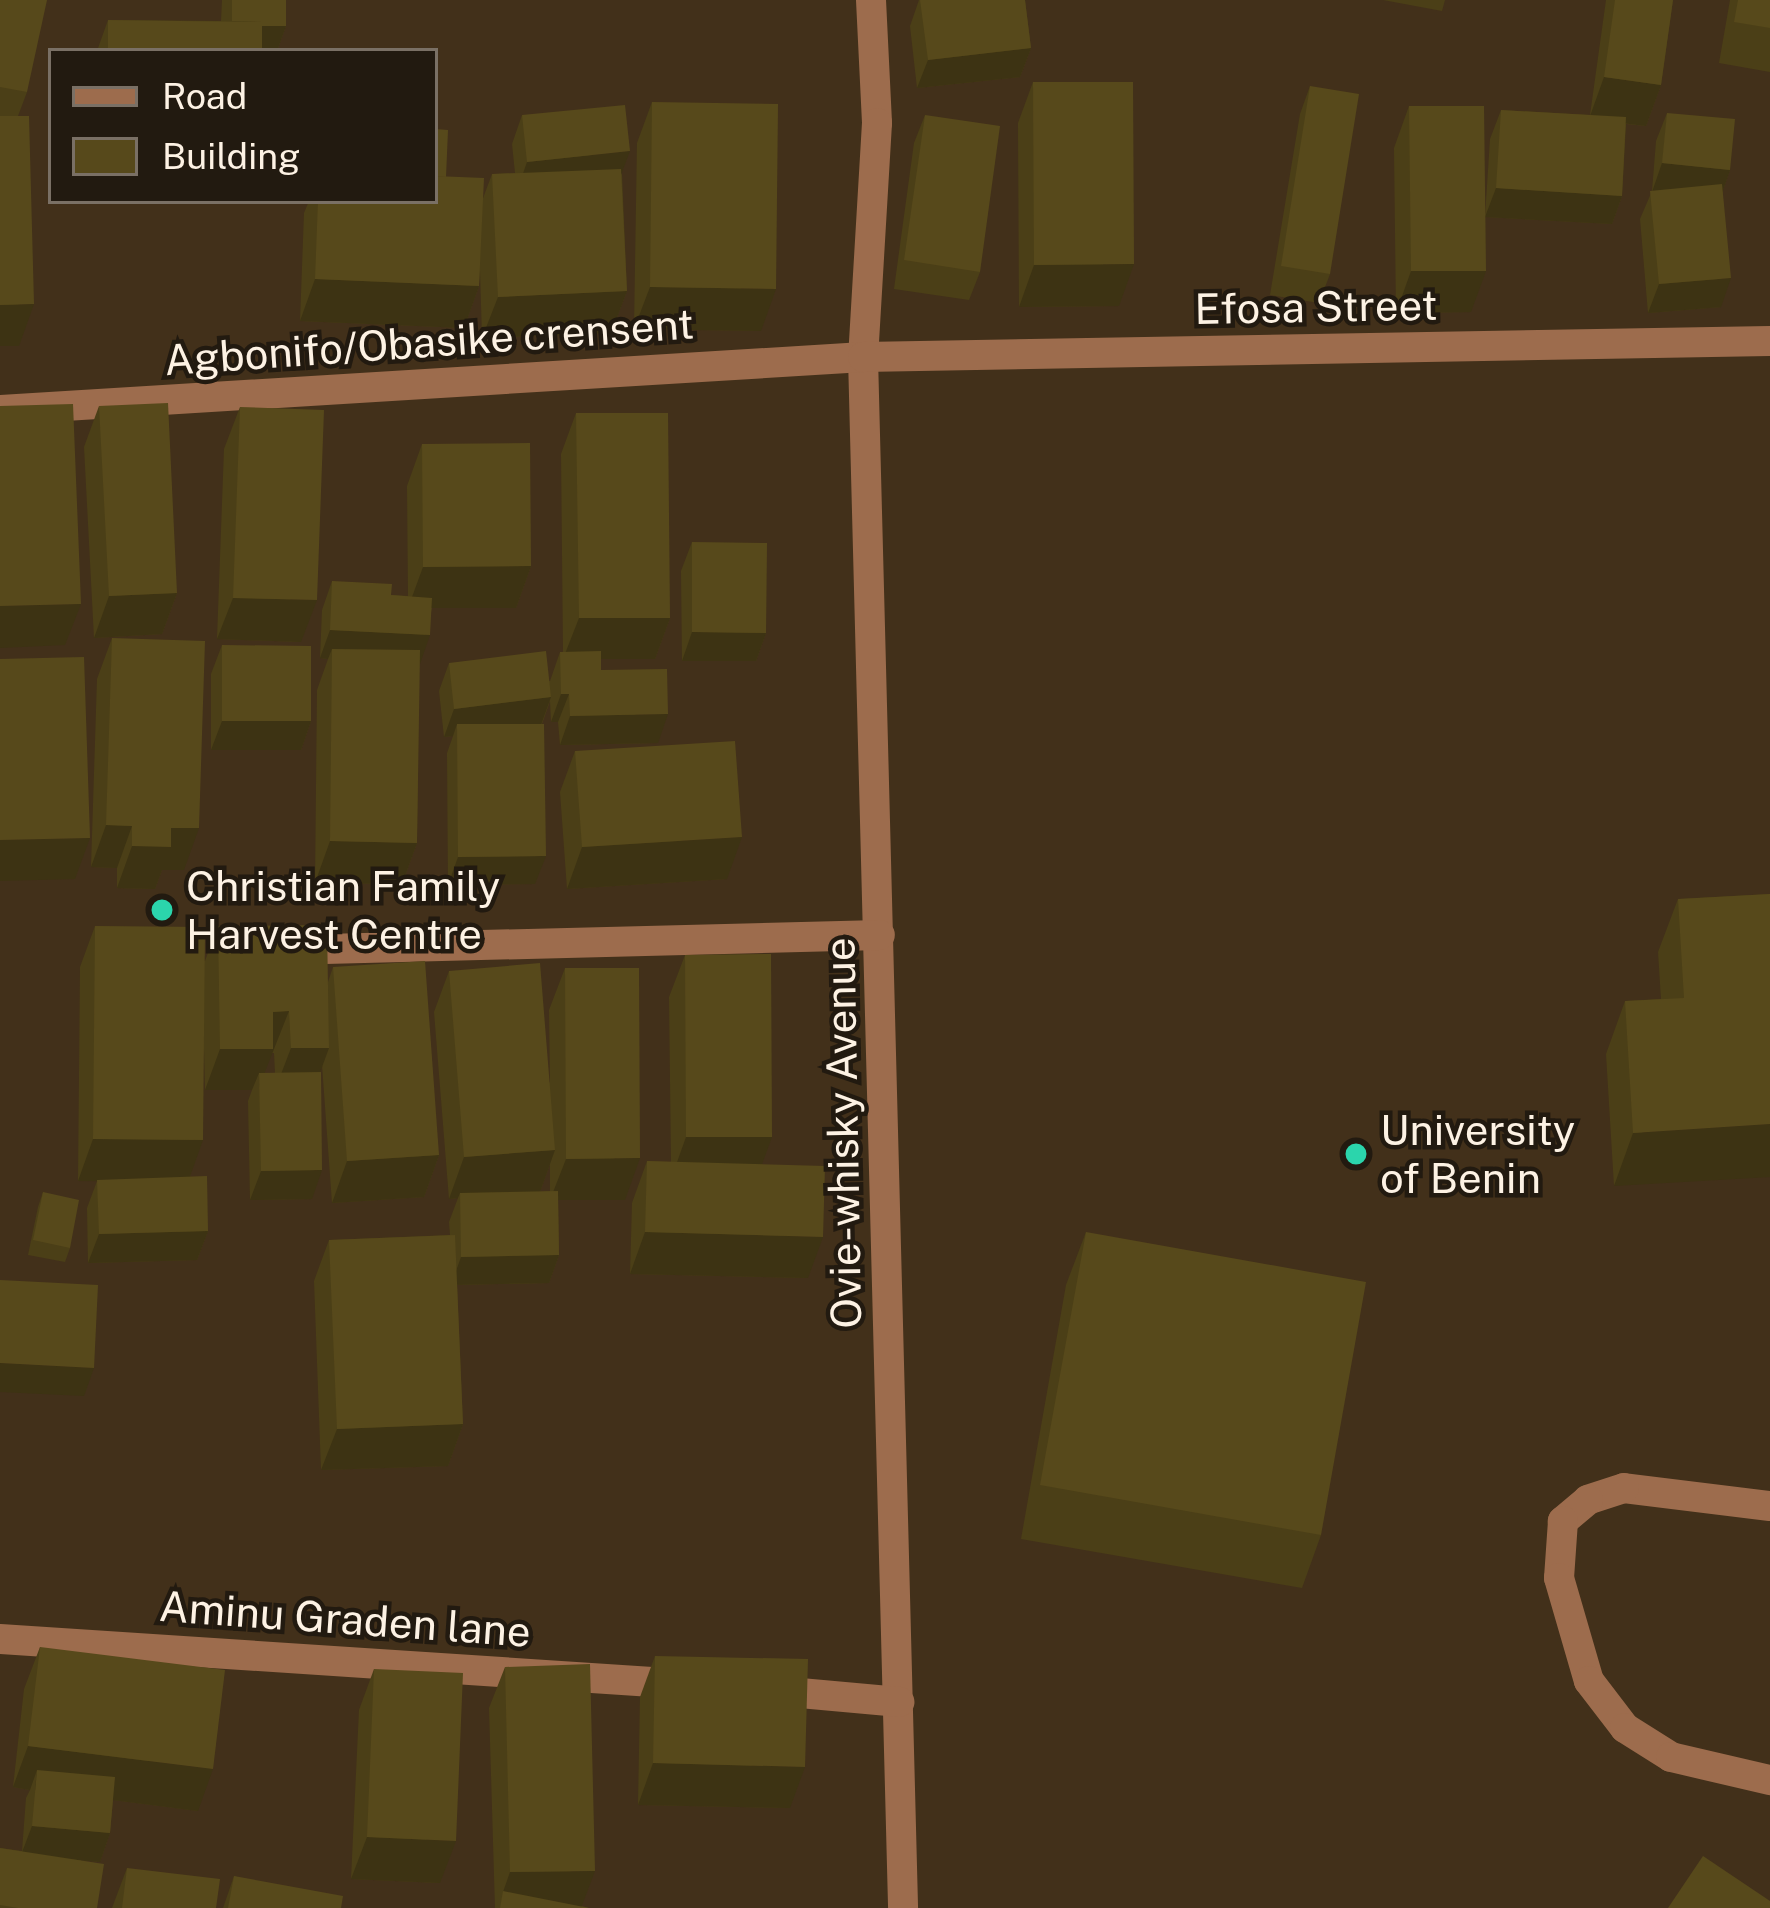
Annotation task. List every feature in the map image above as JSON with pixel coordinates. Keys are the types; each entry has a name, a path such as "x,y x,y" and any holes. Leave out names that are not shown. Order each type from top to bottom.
{"street":[{"name":"Ovie-whisky Avenue","path":"871,0 877,123 863,357 903,1908"},
{"name":"Efosa Street","path":"863,357 1770,341"},
{"name":"Agbonifo/Obasike crensent","path":"0,410 863,357"},
{"path":"262,951 880,935"},
{"path":"1770,1506 1624,1488 1563,1521 1559,1578 1589,1681 1624,1728 1672,1757 1770,1780"},
{"name":"Aminu Graden lane","path":"0,1639 898,1702"}],"building":[{"path":"0,0 47,0 27,92 0,87"},
{"path":"232,0 286,0 286,26 232,21"},
{"path":"920,0 1025,0 1031,48 928,60"},
{"path":"1615,0 1673,0 1661,85 1604,77"},
{"path":"1738,0 1770,0 1770,28 1734,22"},
{"path":"108,20 262,22 262,48 108,48"},
{"path":"1033,82 1133,82 1134,264 1034,265"},
{"path":"1310,86 1359,94 1330,274 1281,266"},
{"path":"652,102 778,104 776,289 650,287"},
{"path":"625,105 630,151 527,162 522,115"},
{"path":"1409,106 1484,106 1486,271 1411,271"},
{"path":"1501,110 1626,117 1622,196 1496,188"},
{"path":"1667,113 1735,119 1730,170 1662,163"},
{"path":"925,115 1000,126 980,272 904,260"},
{"path":"0,116 29,116 34,304 0,305"},
{"path":"438,129 448,130 446,177 438,176"},
{"path":"621,169 627,291 498,297 492,174"},
{"path":"438,176 484,178 479,286 315,279 318,204 438,204"},
{"path":"1722,184 1731,278 1659,284 1650,191"},
{"path":"168,403 177,593 109,596 99,406"},
{"path":"73,404 81,604 0,606 0,406"},
{"path":"240,407 324,410 317,600 233,598"},
{"path":"576,413 668,413 670,618 579,618"},
{"path":"530,443 531,566 423,567 422,444"},
{"path":"692,542 767,543 766,633 692,632"},
{"path":"332,581 392,584 391,595 432,598 430,635 330,630"},
{"path":"112,638 205,641 199,828 171,828 171,847 132,846 132,826 106,825"},
{"path":"222,645 311,646 311,721 222,721"},
{"path":"332,649 420,650 417,843 330,841"},
{"path":"546,651 551,697 454,709 449,663"},
{"path":"601,651 601,670 667,669 668,714 570,716 569,694 561,694 560,652"},
{"path":"84,657 90,838 0,840 0,659"},
{"path":"457,724 544,724 546,856 458,857"},
{"path":"735,741 742,837 582,847 575,751"},
{"path":"1770,894 1770,1124 1633,1133 1625,1001 1684,998 1678,899"},
{"path":"327,925 329,1048 291,1048 289,1011 273,1012 273,1049 220,1049 218,926"},
{"path":"95,926 205,927 203,1140 93,1139"},
{"path":"771,954 772,1137 686,1137 685,955"},
{"path":"425,961 439,1155 347,1161 333,967"},
{"path":"540,963 555,1150 464,1157 449,971"},
{"path":"565,968 639,968 640,1158 566,1159"},
{"path":"321,1072 322,1170 261,1171 259,1073"},
{"path":"647,1161 825,1166 823,1237 645,1232"},
{"path":"207,1176 208,1231 99,1234 97,1180"},
{"path":"558,1191 559,1255 461,1257 460,1193"},
{"path":"43,1192 79,1200 70,1248 33,1240"},
{"path":"1086,1232 1366,1282 1321,1535 1040,1485"},
{"path":"455,1235 463,1424 337,1429 329,1240"},
{"path":"0,1280 98,1285 94,1368 0,1363"},
{"path":"40,1647 225,1670 213,1769 28,1746"},
{"path":"655,1656 808,1659 805,1767 653,1763"},
{"path":"590,1664 595,1871 510,1872 505,1667"},
{"path":"374,1669 463,1673 456,1841 367,1837"},
{"path":"37,1770 115,1777 110,1833 32,1826"},
{"path":"0,1848 104,1864 97,1908 0,1905"},
{"path":"1703,1856 1770,1901 1770,1908 1668,1908"},
{"path":"127,1868 220,1879 216,1908 122,1908"},
{"path":"234,1876 343,1896 341,1908 228,1908"},
{"path":"503,1891 589,1908 500,1908"}],"place":[{"name":"Christian Family Harvest Centre","path":"162,910"},
{"name":"University of Benin","path":"1356,1154"}]}
